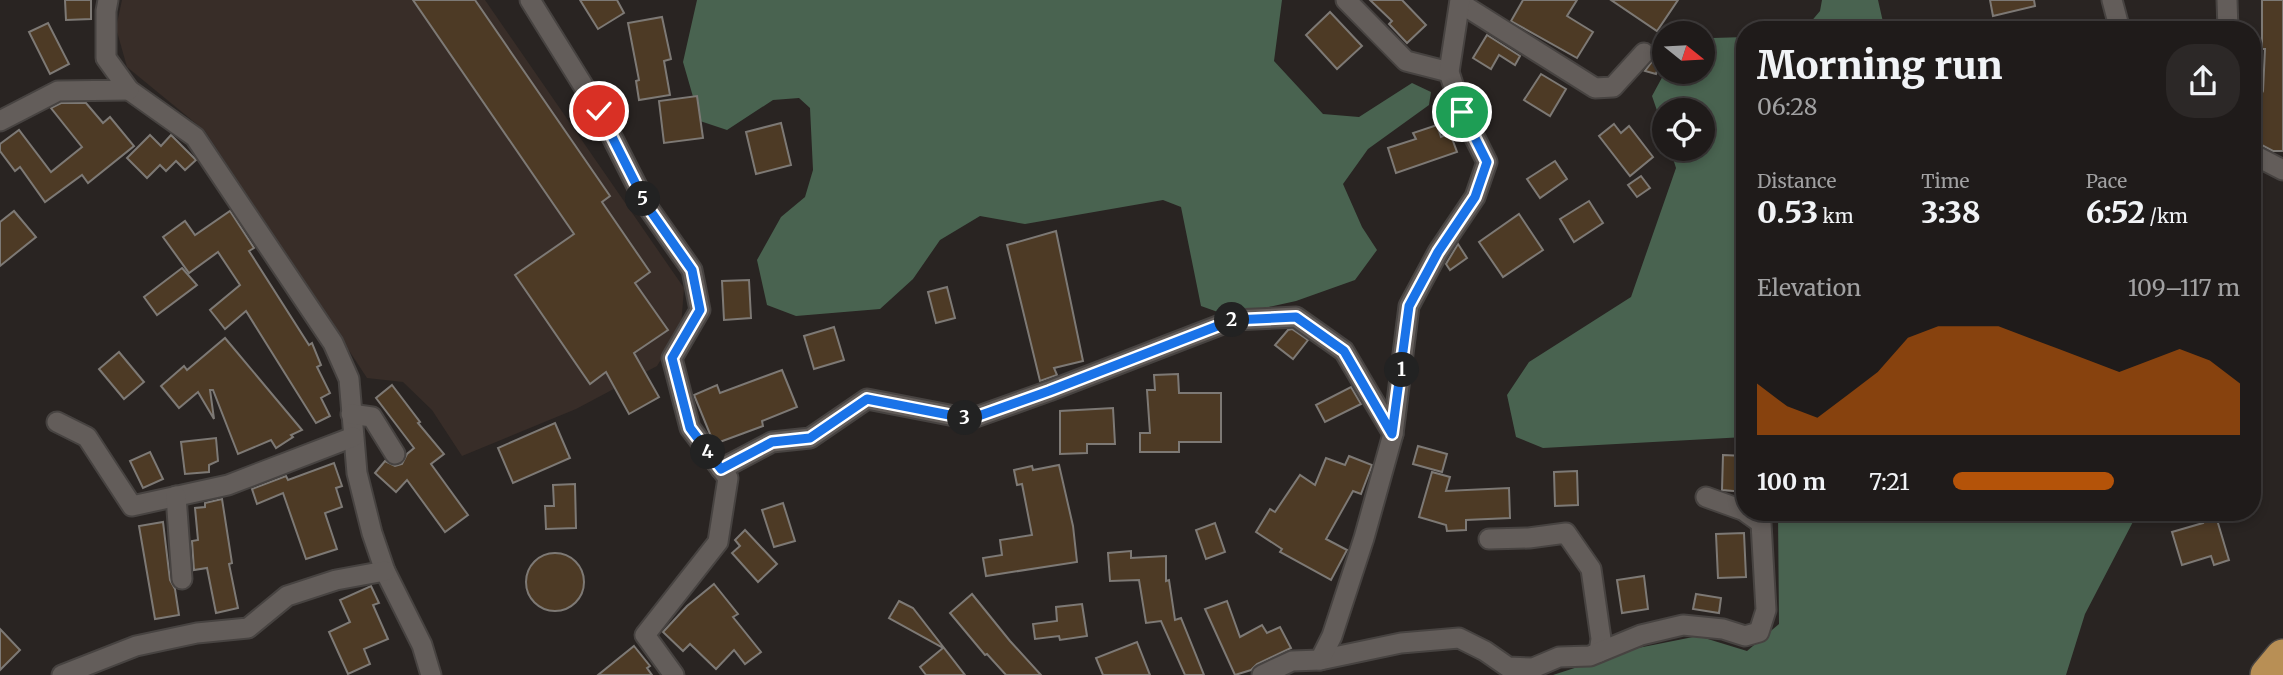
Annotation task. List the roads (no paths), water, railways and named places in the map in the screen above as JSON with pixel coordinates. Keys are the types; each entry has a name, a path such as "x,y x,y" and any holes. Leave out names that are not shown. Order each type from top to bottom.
{"highway":[{"path":"2269,675 2283,657"}],"street":[{"path":"108,0 106,58 129,90 195,137 333,343 349,379 357,473 372,533 385,570 422,645 431,675"},
{"path":"530,0 599,111 647,206 692,270 700,310 672,358 690,428 728,478 718,542 645,635 674,675"},
{"path":"1346,0 1406,61 1449,72"},
{"path":"2112,0 2118,21"},
{"path":"2228,0 2228,21"},
{"path":"1320,660 1332,636 1364,538 1392,434 1409,306 1438,252 1475,197 1487,162 1462,112 1449,72 1460,1 1595,88 1613,87 1644,53"},
{"path":"0,121 58,91 129,90"},
{"path":"2261,159 2283,170"},
{"path":"721,469 772,442 810,438 867,399 970,419 1233,320 1258,318 1296,317 1344,351 1392,434"},
{"path":"352,414 372,417 395,454"},
{"path":"57,422 87,437 132,506 228,485 353,437"},
{"path":"176,496 182,579"},
{"path":"1706,497 1736,508"},
{"path":"1262,675 1292,661 1320,660 1401,643 1459,638 1485,651 1507,667 1533,668 1559,657 1590,656 1641,635 1683,625 1723,629 1745,636 1759,632 1766,610 1761,523 1758,521"},
{"path":"1489,539 1529,538 1566,533 1591,569 1601,639 1599,652"},
{"path":"62,675 136,646 197,633 248,628 287,596 337,580 385,570"}]}
